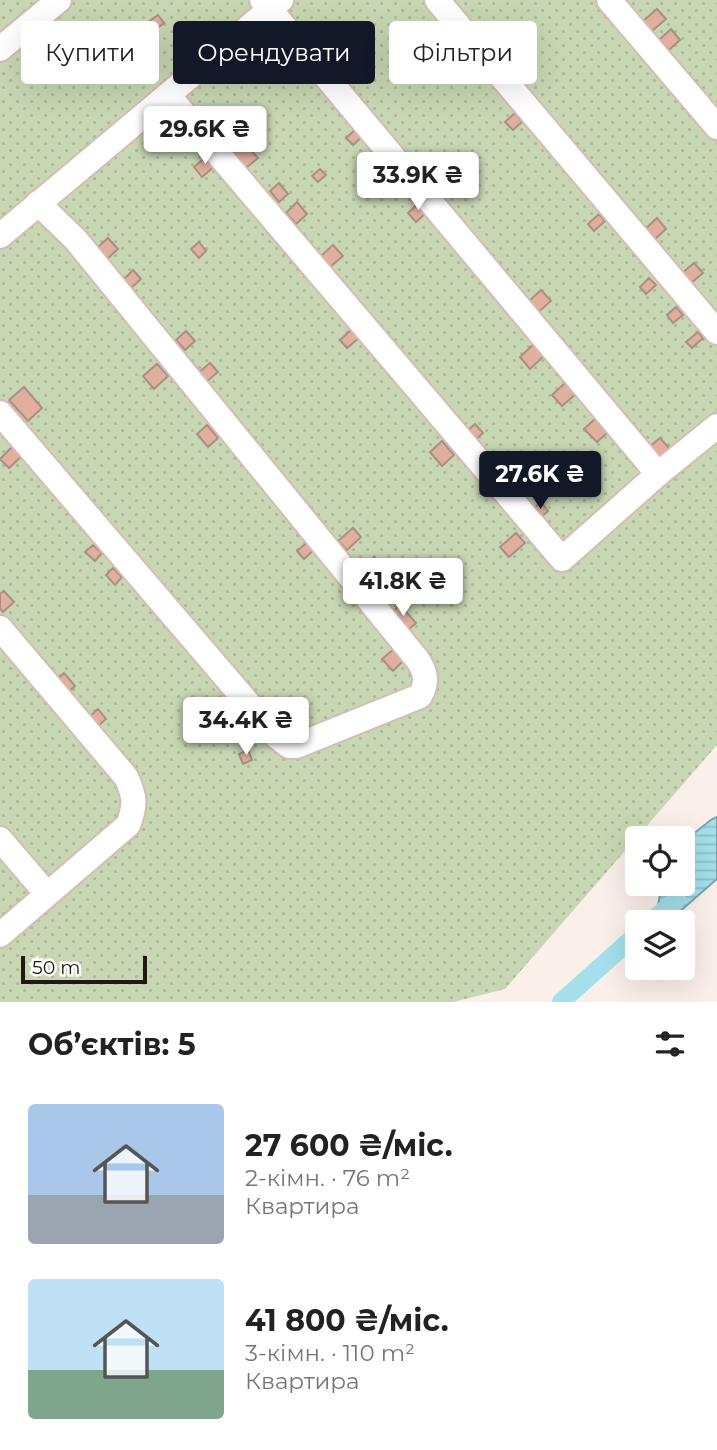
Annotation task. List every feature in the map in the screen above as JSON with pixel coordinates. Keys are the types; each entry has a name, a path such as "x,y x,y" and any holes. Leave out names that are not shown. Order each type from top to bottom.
{"street":[{"path":"0,49 59,0"},
{"path":"436,0 717,331"},
{"path":"608,0 717,127"},
{"path":"0,236 271,3 658,474"},
{"path":"168,94 562,559 717,426"},
{"path":"0,413 277,737 289,746 296,746 420,696 425,687 425,672 417,659 76,240 38,203"},
{"path":"0,628 126,777 133,793 134,810 128,825 0,935"},
{"path":"0,839 47,894"}],"green space":[{"path":"0,0 717,0 717,745 647,826 625,826 625,851 505,989 453,1002 0,1002"}],"water":[{"path":"717,817 717,879 682,910 659,910 660,896 695,896 695,832"}],"building":[{"path":"657,9 666,19 652,31 643,21"},
{"path":"158,15 164,23 159,27 159,21 150,21"},
{"path":"671,29 680,40 669,50 659,40"},
{"path":"515,113 522,122 513,130 505,122"},
{"path":"181,122 192,134 174,150 163,137"},
{"path":"356,129 363,136 353,145 346,138"},
{"path":"244,143 258,158 246,168 232,153"},
{"path":"207,156 216,165 202,177 194,167"},
{"path":"383,161 395,175 382,187 369,173"},
{"path":"320,169 326,175 318,182 312,176"},
{"path":"279,183 288,194 279,202 270,191"},
{"path":"297,202 307,214 296,224 286,213"},
{"path":"419,203 427,212 416,222 408,213"},
{"path":"599,214 605,221 594,231 588,224"},
{"path":"657,218 666,229 654,240 644,230"},
{"path":"108,238 118,249 107,259 97,248"},
{"path":"199,242 206,251 199,258 191,249"},
{"path":"333,245 343,256 330,267 321,256"},
{"path":"694,263 703,273 690,284 681,274"},
{"path":"133,270 141,279 131,288 124,279"},
{"path":"649,278 656,285 646,294 640,287"},
{"path":"541,290 551,301 537,313 528,302"},
{"path":"676,307 683,315 673,323 667,315"},
{"path":"351,330 359,338 347,348 340,340"},
{"path":"186,331 195,341 185,350 176,340"},
{"path":"698,332 703,338 692,348 686,342"},
{"path":"535,343 545,355 530,369 520,357"},
{"path":"210,363 218,372 206,382 198,373"},
{"path":"157,364 168,376 154,389 143,376"},
{"path":"566,382 576,394 562,406 552,395"},
{"path":"24,387 42,408 28,421 9,400"},
{"path":"596,418 608,432 597,442 584,429"},
{"path":"475,424 483,433 473,442 465,433"},
{"path":"207,425 218,438 208,447 197,434"},
{"path":"660,438 670,449 659,460 648,448"},
{"path":"442,441 454,455 442,466 430,452"},
{"path":"14,445 23,455 9,468 0,459"},
{"path":"522,480 532,490 520,501 510,491"},
{"path":"541,502 548,511 538,520 531,511"},
{"path":"353,528 361,537 347,550 338,541"},
{"path":"516,533 525,543 509,557 500,547"},
{"path":"311,539 317,547 304,559 297,551"},
{"path":"93,545 102,553 95,561 85,552"},
{"path":"374,557 384,568 370,580 361,570"},
{"path":"113,568 122,577 115,585 106,575"},
{"path":"4,591 14,602 3,612 0,608 0,594"},
{"path":"400,605 416,623 406,632 390,614"},
{"path":"395,648 405,659 393,671 382,659"},
{"path":"64,673 75,686 65,695 54,683"},
{"path":"98,709 106,719 98,726 89,717"},
{"path":"248,750 252,760 243,764 239,754"}],"waterway":[{"path":"664,910 677,899"},
{"path":"561,1002 625,945"}]}
